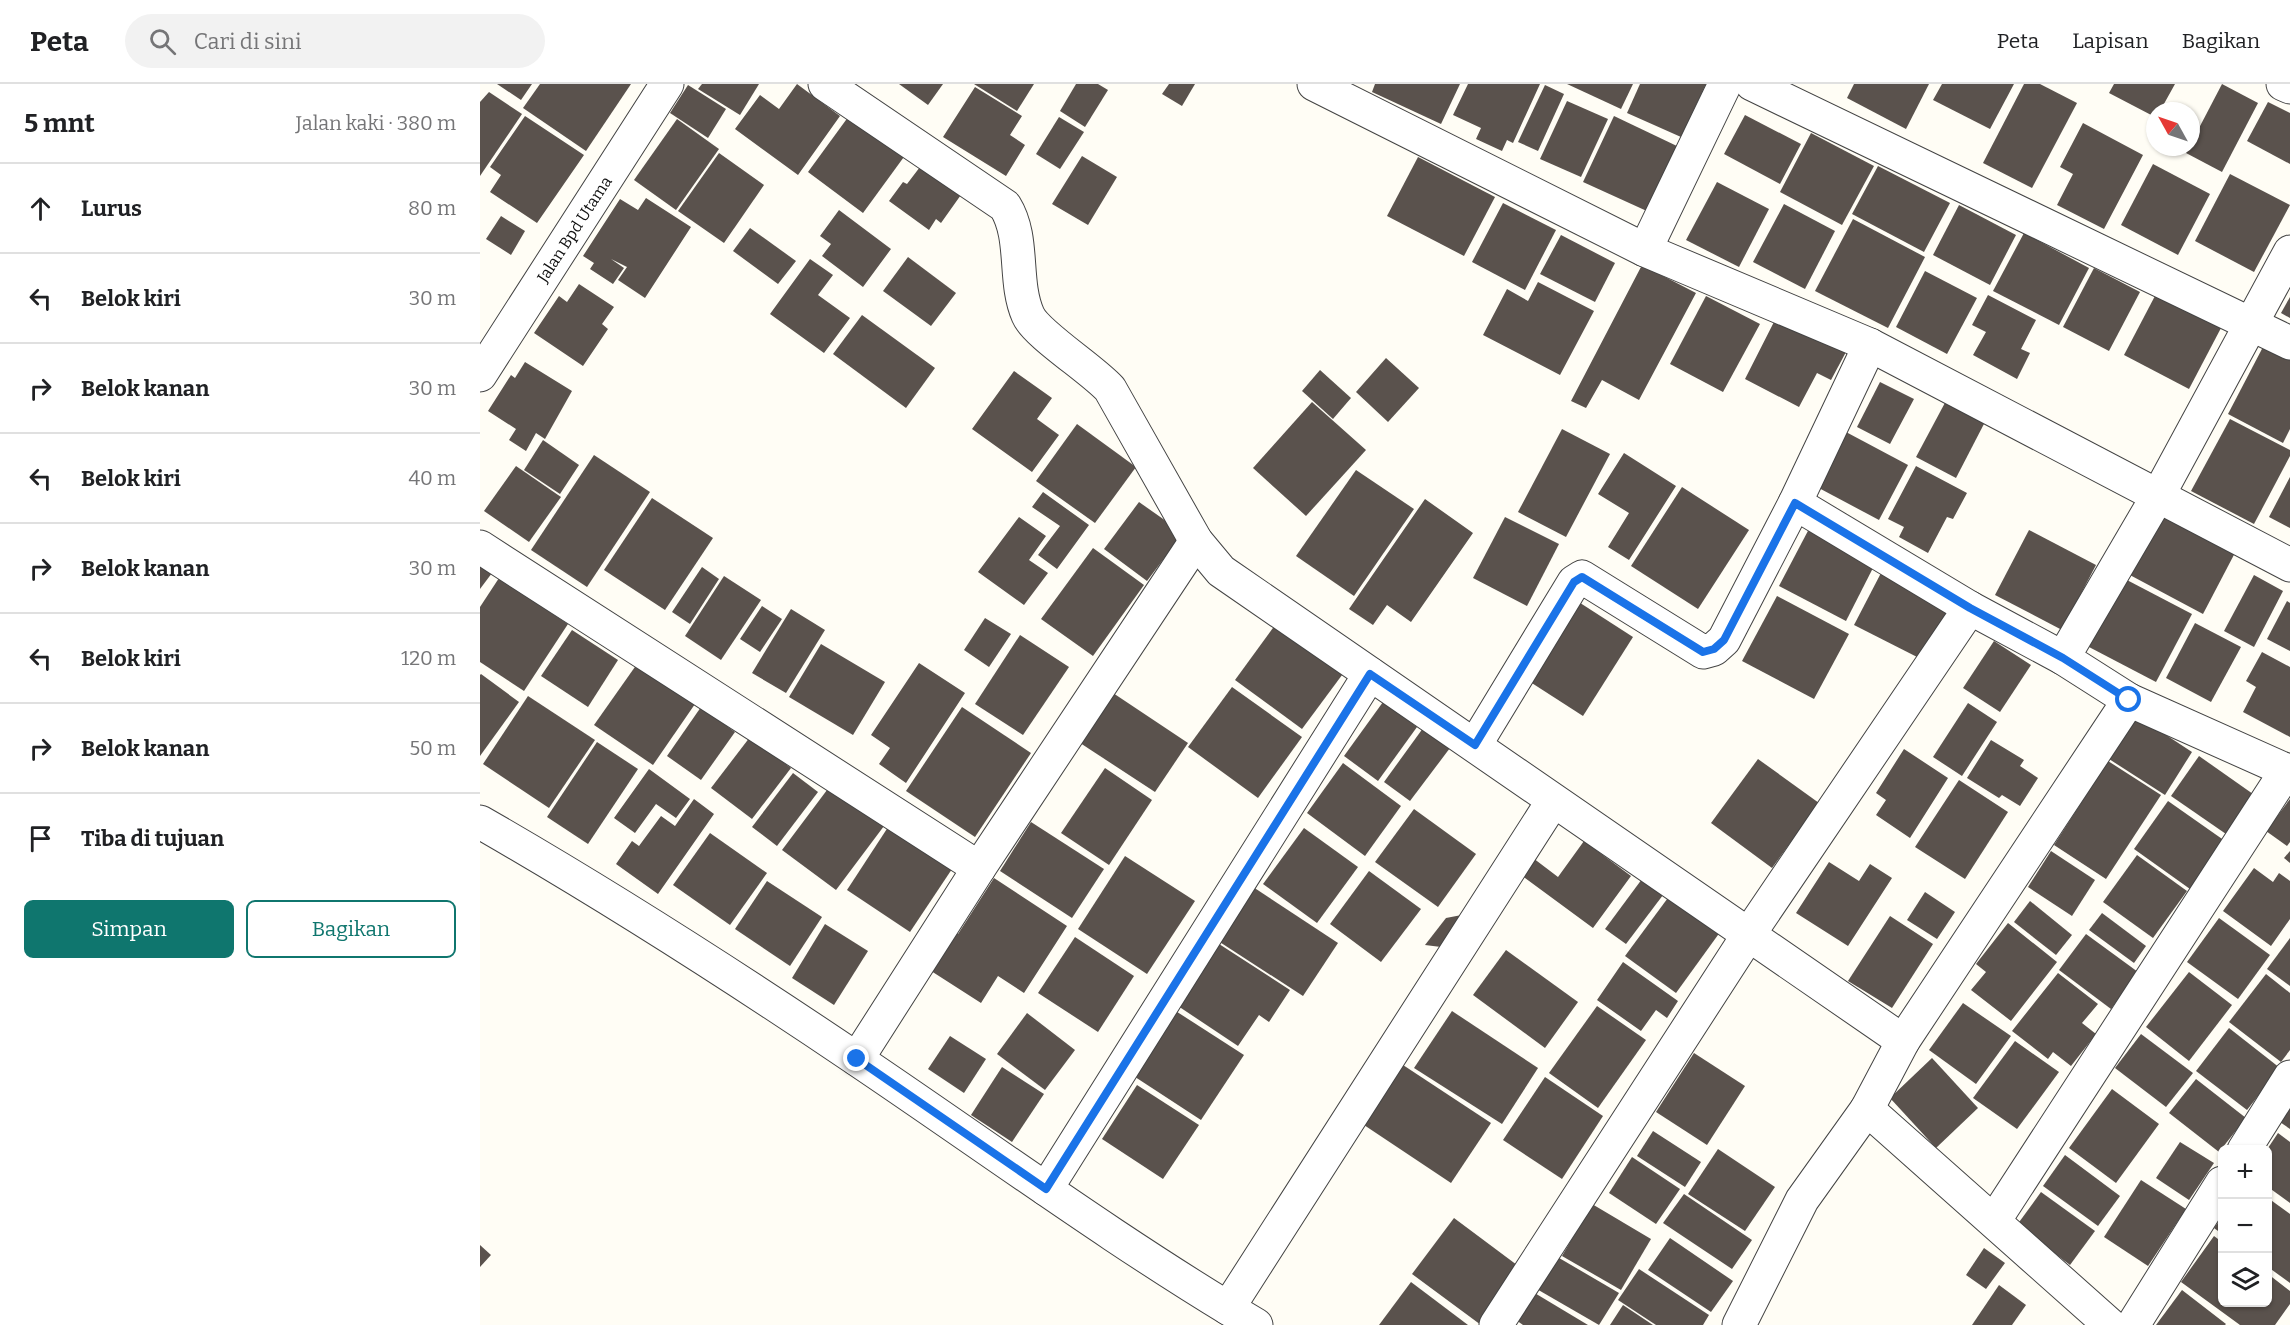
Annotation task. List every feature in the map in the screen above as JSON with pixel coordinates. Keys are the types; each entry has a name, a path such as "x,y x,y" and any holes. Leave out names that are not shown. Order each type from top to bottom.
{"street":[{"name":"Jalan Bpd Utama","path":"480,375 668,84"},
{"path":"825,84 1005,206 1010,213 1015,236 1024,305 1028,317 1035,327 1095,373 1110,389 1196,541 1221,571 1903,1041"},
{"path":"1314,84 1645,250 1870,345 2159,494 2290,565"},
{"path":"1645,250 1725,84"},
{"path":"1752,84 2252,322 2290,343"},
{"path":"2283,84 2290,87"},
{"path":"2063,658 2159,494 2290,252"},
{"path":"1475,745 1577,579 1582,577 1590,580 1703,652 1714,649 1724,640 1795,503 1870,345"},
{"path":"1795,503 1970,608 2063,658 2129,700 2289,771 1994,1221"},
{"path":"857,1059 979,868 1196,541"},
{"path":"480,547 979,868"},
{"path":"1496,1325 1749,934 1970,608"},
{"path":"1046,1189 1370,674"},
{"path":"1739,1325 1802,1200 1867,1109 1903,1041 2129,700"},
{"path":"1228,1308 1554,801"},
{"path":"480,822 577,878 857,1059 1046,1189 1256,1325"},
{"path":"2247,1145 2290,1077"},
{"path":"1867,1109 2110,1325"},
{"path":"2133,1325 2218,1191"}],"building":[{"path":"497,84 532,84 521,100"},
{"path":"540,84 631,84 586,151 523,108"},
{"path":"702,84 759,84 740,115 698,89"},
{"path":"797,84 840,116 798,175 735,129 760,95 779,109"},
{"path":"899,84 943,84 928,105"},
{"path":"974,84 1034,84 1017,111"},
{"path":"1076,84 1098,84 1108,90 1085,127 1060,111"},
{"path":"1169,84 1195,84 1182,106 1162,94"},
{"path":"1375,84 1460,84 1441,124 1372,92"},
{"path":"1468,84 1540,84 1513,143 1507,140 1502,151 1476,139 1481,128 1453,115"},
{"path":"1567,84 1633,84 1621,109"},
{"path":"1640,84 1706,84 1681,137 1627,113"},
{"path":"1854,84 1929,84 1906,129 1847,98"},
{"path":"1942,84 2014,84 1990,129 1933,100"},
{"path":"2024,84 2040,84 2077,103 2032,188 1983,163"},
{"path":"2114,84 2175,84 2165,102 2146,102 2146,112 2109,93"},
{"path":"2222,84 2258,103 2222,172 2192,156 2200,156 2200,126"},
{"path":"688,85 726,109 708,138 670,113"},
{"path":"1545,85 1564,94 1538,151 1518,142"},
{"path":"975,87 1022,116 1010,135 1025,145 1006,176 943,137"},
{"path":"489,92 522,114 480,176 480,102"},
{"path":"1567,101 1608,119 1581,177 1540,159"},
{"path":"2268,102 2290,113 2290,164 2247,141"},
{"path":"854,109 909,150 863,213 808,172"},
{"path":"1745,115 1801,144 1780,184 1724,154"},
{"path":"525,116 584,155 537,223 490,192 501,175 490,167"},
{"path":"1614,116 1679,147 1649,212 1583,182"},
{"path":"1059,117 1084,132 1060,169 1036,154"},
{"path":"677,119 719,149 676,210 634,180"},
{"path":"2083,123 2143,155 2104,229 2057,205 2073,174 2060,167"},
{"path":"1811,133 1874,166 1842,225 1780,192"},
{"path":"719,153 764,185 724,243 678,211"},
{"path":"1082,156 1117,177 1088,225 1052,204"},
{"path":"1418,157 1495,197 1464,256 1387,216"},
{"path":"923,163 963,192 941,223 936,219 929,230 889,201 903,182 907,184"},
{"path":"2153,164 2210,194 2178,255 2121,225"},
{"path":"1878,166 1950,203 1924,252 1852,214"},
{"path":"2230,174 2290,205 2254,272 2195,241"},
{"path":"1717,182 1769,209 1739,267 1686,240"},
{"path":"646,198 691,227 645,298 618,280 627,267 611,259 624,268 613,284 590,269 594,263 583,256 620,199 638,210"},
{"path":"1503,203 1556,230 1525,290 1472,262"},
{"path":"1784,204 1835,231 1805,289 1753,262"},
{"path":"1959,205 2016,235 1990,285 1933,255"},
{"path":"839,210 891,249 863,287 822,256 831,244 820,236"},
{"path":"501,216 525,231 511,255 486,239"},
{"path":"1853,219 1925,257 1888,328 1815,291"},
{"path":"750,228 796,261 778,284 733,251"},
{"path":"2024,233 2089,268 2059,325 1993,291"},
{"path":"1561,235 1615,263 1595,302 1540,274"},
{"path":"908,257 956,293 931,326 883,291"},
{"path":"810,259 833,275 818,295 850,318 824,353 770,314"},
{"path":"1642,265 1696,293 1639,400 1602,380 1586,408 1571,401"},
{"path":"2094,268 2140,292 2109,351 2063,327"},
{"path":"1925,271 1977,298 1947,354 1896,327"},
{"path":"1538,282 1594,311 1560,375 1483,335 1507,289 1528,301"},
{"path":"579,284 614,307 602,324 608,329 583,366 534,333 559,296 567,302"},
{"path":"2156,294 2221,328 2189,389 2124,355"},
{"path":"1988,295 2036,320 2021,349 2030,353 2017,379 1973,355 1986,332 1972,325"},
{"path":"1706,296 1760,324 1723,392 1670,364"},
{"path":"2290,297 2290,318 2281,313"},
{"path":"862,315 935,368 906,408 833,354"},
{"path":"1777,316 1846,352 1831,380 1817,373 1799,407 1745,379"},
{"path":"2264,345 2290,358 2290,429 2283,443 2228,414"},
{"path":"1386,358 1419,388 1388,422 1356,392"},
{"path":"525,362 572,391 545,439 536,433 526,451 509,440 516,429 488,411 511,375 515,378"},
{"path":"1320,370 1351,398 1333,419 1302,391"},
{"path":"1014,371 1052,398 1037,419 1059,435 1032,472 972,429"},
{"path":"1880,382 1914,399 1890,444 1857,427"},
{"path":"1947,399 1986,420 1956,478 1916,457"},
{"path":"1312,402 1366,450 1306,516 1253,468"},
{"path":"2230,419 2290,450 2290,456 2254,524 2191,491"},
{"path":"1077,424 1136,467 1095,523 1036,481"},
{"path":"1562,429 1610,454 1566,537 1518,512"},
{"path":"1846,432 1908,465 1879,520 1817,487"},
{"path":"543,440 579,465 560,494 524,470"},
{"path":"1624,453 1676,486 1629,560 1608,547 1629,513 1598,494"},
{"path":"594,455 650,492 587,587 531,550"},
{"path":"516,466 561,497 529,542 484,511"},
{"path":"1916,466 1967,493 1953,519 1947,517 1928,553 1899,537 1904,527 1888,519"},
{"path":"1356,470 1414,509 1354,596 1296,556"},
{"path":"2290,477 2290,528 2269,517"},
{"path":"1682,487 1749,530 1698,609 1631,566"},
{"path":"1043,492 1089,525 1057,569 1038,555 1060,526 1032,507"},
{"path":"652,498 713,538 665,610 604,570"},
{"path":"1425,499 1473,533 1411,622 1387,605 1373,625 1349,609"},
{"path":"1139,502 1183,533 1147,581 1104,549"},
{"path":"2162,509 2237,549 2203,614 2128,574"},
{"path":"1019,517 1046,536 1029,560 1048,573 1024,605 978,572"},
{"path":"1505,517 1559,544 1527,606 1473,578"},
{"path":"1810,527 1876,562 1846,621 1779,586"},
{"path":"2029,530 2096,565 2062,630 1995,595"},
{"path":"1093,548 1144,585 1093,656 1041,619"},
{"path":"480,564 492,573 480,589"},
{"path":"702,567 719,579 690,624 672,612"},
{"path":"1881,573 1950,609 1923,660 1854,625"},
{"path":"2254,575 2283,591 2254,647 2224,631"},
{"path":"724,576 761,600 721,660 685,636"},
{"path":"499,578 568,624 524,691 480,662 480,607"},
{"path":"2125,579 2192,614 2156,682 2089,647"},
{"path":"1777,596 1849,634 1814,699 1742,661"},
{"path":"1574,599 1633,637 1583,716 1524,678"},
{"path":"2287,601 2290,603 2290,651 2267,639"},
{"path":"762,606 782,619 760,652 740,639"},
{"path":"791,609 825,630 786,693 752,673"},
{"path":"985,618 1011,634 989,667 964,650"},
{"path":"1278,621 1345,671 1302,729 1235,680"},
{"path":"2195,623 2241,647 2211,702 2166,678"},
{"path":"572,630 618,660 588,707 541,676"},
{"path":"1020,635 1069,667 1023,735 975,704"},
{"path":"1994,641 2031,665 2000,712 1963,688"},
{"path":"821,644 885,682 853,735 789,697"},
{"path":"2262,652 2290,667 2290,737 2243,712 2256,687 2246,681"},
{"path":"919,663 965,693 906,783 879,764 890,748 871,735"},
{"path":"637,664 695,704 653,765 594,725"},
{"path":"480,675 519,702 480,756"},
{"path":"1232,687 1302,737 1258,798 1188,747"},
{"path":"1107,689 1188,743 1155,792 1074,739"},
{"path":"528,696 595,740 549,808 483,764"},
{"path":"1383,702 1417,727 1378,781 1344,756"},
{"path":"1968,703 1997,722 1962,776 1933,757"},
{"path":"701,707 735,732 701,780 667,756"},
{"path":"962,707 1031,753 975,837 906,791"},
{"path":"2137,716 2192,752 2165,795 2109,759"},
{"path":"1426,724 1453,744 1410,801 1384,782"},
{"path":"750,737 791,768 752,819 711,788"},
{"path":"1991,740 2024,760 2020,766 2038,778 2020,806 2002,795 1999,798 1967,778"},
{"path":"597,742 638,769 588,844 547,817"},
{"path":"1904,749 1948,778 1910,838 1876,815 1886,800 1876,793"},
{"path":"2199,756 2253,794 2226,834 2171,796"},
{"path":"1758,759 1819,803 1772,868 1711,823"},
{"path":"2108,761 2161,795 2106,879 2054,845"},
{"path":"1343,763 1401,806 1365,856 1307,813"},
{"path":"1105,768 1152,800 1109,865 1061,833"},
{"path":"649,769 690,799 676,818 656,804 635,833 614,818"},
{"path":"793,773 818,792 777,846 752,827"},
{"path":"836,778 890,818 836,890 782,850"},
{"path":"1959,780 2008,812 1965,879 1915,847"},
{"path":"694,799 714,814 658,894 616,864 632,841 639,846 661,816 675,826"},
{"path":"2290,799 2290,842 2287,846 2266,831"},
{"path":"2168,801 2225,841 2190,889 2134,849"},
{"path":"1414,809 1476,854 1438,907 1375,862"},
{"path":"894,818 958,860 910,932 847,890"},
{"path":"1031,822 1104,869 1072,918 1000,871"},
{"path":"1304,828 1358,867 1317,923 1263,884"},
{"path":"710,833 767,873 730,925 673,885"},
{"path":"1584,841 1631,876 1593,928 1521,875 1533,858 1558,877"},
{"path":"2051,851 2095,880 2072,916 2028,887"},
{"path":"2290,851 2290,863 2284,858"},
{"path":"2137,855 2187,891 2153,938 2103,902"},
{"path":"1125,856 1195,901 1147,974 1078,929"},
{"path":"1829,862 1859,881 1870,864 1892,878 1848,946 1796,913"},
{"path":"2254,868 2273,882 2279,873 2290,881 2290,919 2271,946 2223,911"},
{"path":"1369,871 1421,909 1381,962 1330,924"},
{"path":"994,878 1067,926 1024,993 998,976 981,1003 928,969 953,931 958,934"},
{"path":"1642,879 1663,895 1626,944 1605,929"},
{"path":"767,881 822,917 790,966 735,929"},
{"path":"1247,883 1338,943 1303,996 1212,937"},
{"path":"1673,891 1723,928 1676,993 1625,956"},
{"path":"1925,892 1955,912 1937,939 1907,920"},
{"path":"2030,901 2072,935 2056,955 2014,922"},
{"path":"1472,913 1449,948 1425,945 1446,918"},
{"path":"2102,913 2146,946 2134,963 2089,930"},
{"path":"1890,916 1933,944 1892,1008 1848,981"},
{"path":"2219,918 2270,955 2238,999 2187,962"},
{"path":"2008,923 2057,962 2011,1021 1971,990 1986,972 1976,964"},
{"path":"825,924 868,951 834,1005 792,978"},
{"path":"2086,934 2138,972 2111,1009 2059,970"},
{"path":"1075,937 1134,976 1098,1032 1038,993"},
{"path":"2290,938 2290,986 2267,969"},
{"path":"1216,942 1290,990 1269,1022 1259,1015 1238,1046 1175,1004"},
{"path":"1506,950 1578,1002 1545,1048 1473,995"},
{"path":"1623,962 1678,1001 1667,1018 1656,1010 1641,1031 1597,1000"},
{"path":"2189,972 2232,1005 2189,1061 2146,1027"},
{"path":"2058,973 2098,1004 2082,1023 2096,1034 2071,1066 2053,1052 2048,1059 2012,1031"},
{"path":"2266,974 2290,993 2290,1050 2281,1062 2229,1022"},
{"path":"1963,1003 2011,1036 1976,1084 1929,1050"},
{"path":"1597,1006 1646,1040 1598,1108 1549,1073"},
{"path":"1171,1008 1244,1055 1201,1120 1129,1073"},
{"path":"1452,1011 1538,1068 1502,1124 1414,1068"},
{"path":"1027,1013 1075,1050 1045,1090 997,1054"},
{"path":"2229,1028 2280,1068 2247,1110 2196,1071"},
{"path":"2141,1034 2193,1073 2166,1107 2115,1068"},
{"path":"950,1036 986,1059 964,1093 928,1069"},
{"path":"2015,1041 2059,1072 2017,1129 1973,1098"},
{"path":"1694,1053 1745,1086 1707,1145 1656,1112"},
{"path":"1932,1058 1978,1108 1936,1148 1890,1098"},
{"path":"1403,1065 1491,1123 1451,1183 1364,1125"},
{"path":"1002,1067 1044,1094 1012,1142 971,1115"},
{"path":"1545,1077 1603,1116 1562,1179 1503,1140"},
{"path":"2196,1079 2246,1118 2225,1145 2218,1145 2218,1151 2169,1113"},
{"path":"1137,1085 1199,1125 1163,1179 1102,1139"},
{"path":"2112,1089 2159,1124 2116,1183 2069,1148"},
{"path":"2290,1102 2290,1129 2277,1120"},
{"path":"1653,1131 1701,1162 1685,1187 1637,1156"},
{"path":"2278,1133 2290,1142 2290,1203 2272,1190 2272,1145 2270,1145"},
{"path":"2180,1142 2214,1163 2189,1200 2156,1178"},
{"path":"1718,1149 1775,1187 1745,1231 1688,1194"},
{"path":"2065,1155 2120,1196 2098,1226 2043,1186"},
{"path":"1632,1157 1680,1189 1656,1224 1609,1193"},
{"path":"2141,1180 2186,1209 2148,1266 2104,1237"},
{"path":"2041,1192 2095,1231 2070,1265 2017,1225"},
{"path":"1684,1194 1752,1240 1732,1269 1663,1223"},
{"path":"2272,1201 2290,1214 2290,1283 2272,1270"},
{"path":"1592,1204 1651,1239 1621,1290 1562,1256"},
{"path":"1454,1218 1525,1271 1481,1325 1412,1274"},
{"path":"2214,1236 2218,1239 2218,1307 2272,1307 2272,1277 2290,1291 2290,1304 2275,1325 2240,1325 2181,1282"},
{"path":"1670,1238 1733,1281 1711,1312 1648,1270"},
{"path":"480,1245 491,1255 480,1267"},
{"path":"1984,1248 2005,1263 1986,1289 1966,1275"},
{"path":"1554,1255 1619,1293 1599,1325 1535,1288"},
{"path":"1639,1269 1709,1315 1703,1325 1656,1325 1618,1300"},
{"path":"1411,1282 1468,1325 1379,1325"},
{"path":"1999,1285 2026,1305 2012,1325 1972,1325"},
{"path":"2182,1290 2226,1324 2156,1325"},
{"path":"1533,1292 1588,1325 1523,1325 1516,1320"},
{"path":"1623,1305 1653,1325 1610,1325"}],"route":[{"path":"857,1059 1046,1189 1370,674 1475,745 1574,582 1582,577 1703,652 1714,649 1724,640 1795,503 1970,608 2063,658 2129,700"}]}
